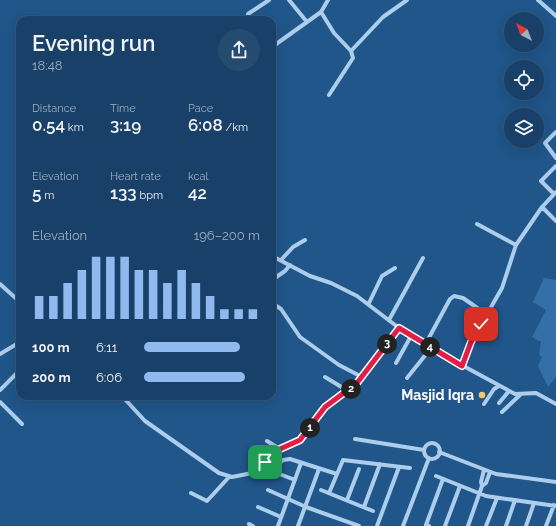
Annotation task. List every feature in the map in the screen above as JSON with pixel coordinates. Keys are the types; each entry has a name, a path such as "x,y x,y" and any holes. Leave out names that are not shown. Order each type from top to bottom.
{"street":[{"path":"249,16 248,14 269,0"},
{"path":"289,0 307,22"},
{"path":"276,44 321,12 328,0"},
{"path":"351,51 383,17 407,0"},
{"path":"538,0 556,16"},
{"path":"321,12 334,33 351,51 352,61 329,95"},
{"path":"556,132 546,143 556,158"},
{"path":"462,366 471,342 486,314 497,300 516,245 542,208 555,193 541,181 556,166"},
{"path":"542,208 556,220"},
{"path":"477,224 516,245"},
{"path":"281,260 293,247 305,240"},
{"path":"276,258 314,278 330,283 369,303 411,336 499,386 518,394 536,393 556,404"},
{"path":"389,320 423,258"},
{"path":"276,277 285,271 290,265"},
{"path":"369,303 382,276 395,268"},
{"path":"0,284 16,298"},
{"path":"425,344 450,299 454,296 463,298 486,314"},
{"path":"276,306 281,309 300,337 340,365 362,376"},
{"path":"126,400 152,427 202,462 229,477 252,474 280,449 300,440 325,407 357,383 399,328"},
{"path":"396,363 411,336"},
{"path":"0,354 16,344"},
{"path":"407,378 431,348"},
{"path":"0,390 16,374"},
{"path":"325,377 348,391"},
{"path":"484,404 494,389 499,386"},
{"path":"499,403 509,391"},
{"path":"502,412 522,394"},
{"path":"0,402 22,424"},
{"path":"355,439 424,450"},
{"path":"267,441 280,449"},
{"path":"424,450 428,444 435,444 438,446 440,452 490,472 556,482"},
{"path":"424,450 426,456 429,458 435,458 440,452"},
{"path":"403,526 429,458"},
{"path":"295,480 277,473 273,469 283,460 290,459 337,474"},
{"path":"329,493 343,460 410,468"},
{"path":"278,526 301,463"},
{"path":"364,507 380,464"},
{"path":"377,526 399,467"},
{"path":"298,526 319,469"},
{"path":"347,500 359,469"},
{"path":"468,526 480,494 484,470"},
{"path":"482,486 486,483 490,472"},
{"path":"436,476 480,494 497,498 555,506 546,526"},
{"path":"191,493 207,501 229,477"},
{"path":"429,526 426,525 443,479"},
{"path":"445,526 460,486"},
{"path":"268,490 306,507 359,526"},
{"path":"321,490 373,511"},
{"path":"486,526 497,498"},
{"path":"506,526 515,500"},
{"path":"526,526 534,502"},
{"path":"258,507 281,517"}],"shaded area":[{"path":"544,278 556,280 556,377 548,387 538,366 542,357 539,355 541,342 532,337 546,310 533,302"}],"place":[{"name":"Masjid Iqra","path":"482,395"}],"route":[{"path":"265,462 275,452 300,440 325,407 357,383 399,328 462,366 471,342 481,324"}]}
